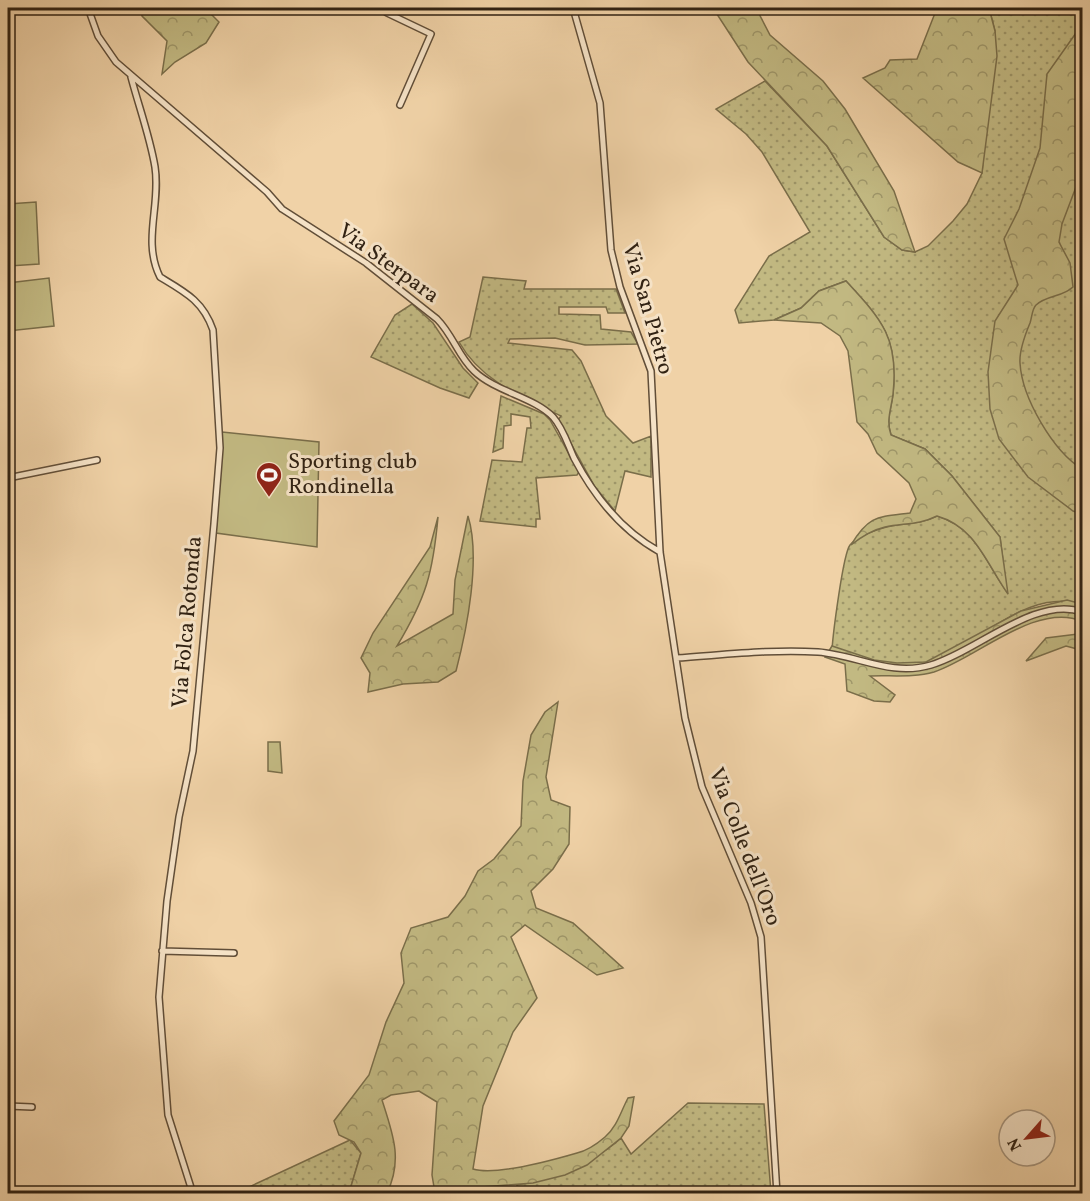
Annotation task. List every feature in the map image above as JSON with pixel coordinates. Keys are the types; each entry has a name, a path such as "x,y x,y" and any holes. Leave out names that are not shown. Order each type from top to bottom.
{"street":[{"name":"Via Sterpara","path":"88,8 92,24 102,44 131,77 267,192 282,209 366,263 437,319 448,330 461,356 490,384 546,411 554,418 576,462 604,504 633,534 660,552"},
{"path":"381,8 431,34 400,105"},
{"name":"Via San Pietro","path":"573,8 600,103 611,249 620,287 651,371 660,552 676,658"},
{"name":"Via Folca Rotonda","path":"131,77 155,168 156,210 150,251 160,277 189,294 202,305 210,322 220,448 193,751 179,817 162,951 159,997 168,1115 193,1194"},
{"path":"8,478 97,460"},
{"path":"676,658 816,652 876,666 923,667 946,660 1039,613 1059,608 1083,612"},
{"name":"Via Colle dell'Oro","path":"676,658 700,780 751,903 761,938 777,1194"},
{"path":"162,951 234,953"},
{"path":"8,1106 32,1107"}],"green space":[{"path":"140,8 205,8 219,22 206,43 175,62 162,74 167,41 142,16"},
{"path":"713,8 756,8 770,35 823,81 845,109 894,191 915,252 902,250 884,237 827,146 748,62"},
{"path":"937,8 989,8 995,31 997,56 982,173 958,162 863,78 885,68 890,60 917,59"},
{"path":"989,8 1082,8 1082,604 1061,601 1040,604 1021,611 965,644 927,662 891,664 832,650 841,578 850,545 861,536 879,529 923,521 937,516 951,521 971,537 1007,592 1000,537 952,476 925,449 891,435 889,420 894,376 890,345 878,319 846,281 819,291 801,308 774,320 739,323 735,310 769,256 810,232 762,152 746,134 716,109 765,81 827,146 884,237 902,250 915,252 928,246 953,221 967,204 982,173 995,31"},
{"path":"1076,33 1082,39 1082,171 1062,224 1059,242 1070,263 1073,287 1065,293 1045,299 1035,307 1023,343 1020,363 1026,392 1041,422 1060,450 1082,469 1082,514 1073,511 1028,477 999,439 990,409 988,372 995,321 1018,285 1004,239 1019,209 1040,148 1047,74"},
{"path":"36,202 39,264 9,266 8,204"},
{"path":"483,277 526,281 524,289 616,289 625,313 608,313 606,307 559,307 559,314 600,315 601,329 631,332 638,344 585,345 555,338 510,339 508,343 572,350 581,361 606,416 633,443 651,436 651,477 625,471 615,511 595,487 558,420 561,416 517,395 491,378 468,356 459,342 470,337"},
{"path":"49,278 54,326 8,331 8,283"},
{"path":"846,281 878,319 890,344 894,375 889,420 891,435 925,449 952,476 1000,537 1008,594 971,537 950,521 937,516 918,522 880,528 851,545 863,528 875,519 910,513 916,499 909,483 877,453 868,434 857,422 848,351 840,336 821,323 774,320 801,308 819,291"},
{"path":"412,304 433,323 463,368 478,383 469,398 440,388 371,357 395,315"},
{"path":"501,396 544,414 550,420 579,472 577,475 536,478 540,519 536,519 536,527 480,521 492,460 522,462 527,428 531,428 530,417 511,414 511,425 504,426 503,448 493,452"},
{"name":"Sporting club Rondinella","path":"222,432 319,442 317,547 216,533"},
{"path":"468,516 472,533 473,572 468,615 456,671 438,682 403,684 368,692 370,673 361,658 373,633 430,547 438,517 434,554 426,584 415,613 397,646 453,614 455,580"},
{"path":"1067,600 1082,604 1082,621 1064,617 1045,619 1026,625 934,672 910,676 870,676 895,695 890,702 874,701 847,691 845,664 825,657 832,646 874,660 897,663 926,662 1021,611"},
{"path":"1082,635 1082,656 1077,649 1066,646 1026,661 1046,638"},
{"path":"558,702 546,777 551,800 570,807 569,844 553,869 531,891 536,908 573,923 623,968 597,975 525,925 511,937 537,998 513,1032 483,1106 473,1169 483,1171 510,1169 584,1150 599,1142 609,1133 616,1124 628,1098 634,1097 629,1126 621,1138 587,1165 565,1175 533,1183 482,1187 473,1193 435,1193 432,1175 437,1102 419,1091 391,1095 382,1100 395,1147 395,1169 387,1193 349,1193 361,1153 354,1142 339,1135 334,1121 369,1075 386,1022 404,983 401,953 411,928 448,917 465,896 478,871 494,859 521,826 523,781 531,735 545,712"},
{"path":"268,742 280,742 282,773 268,771"},
{"path":"688,1103 764,1104 771,1193 517,1194 517,1185 543,1179 572,1168 600,1154 621,1138 631,1154"},
{"path":"350,1140 361,1153 349,1193 234,1194"}],"place":[{"name":"Sporting club Rondinella","path":"269,498"}]}
